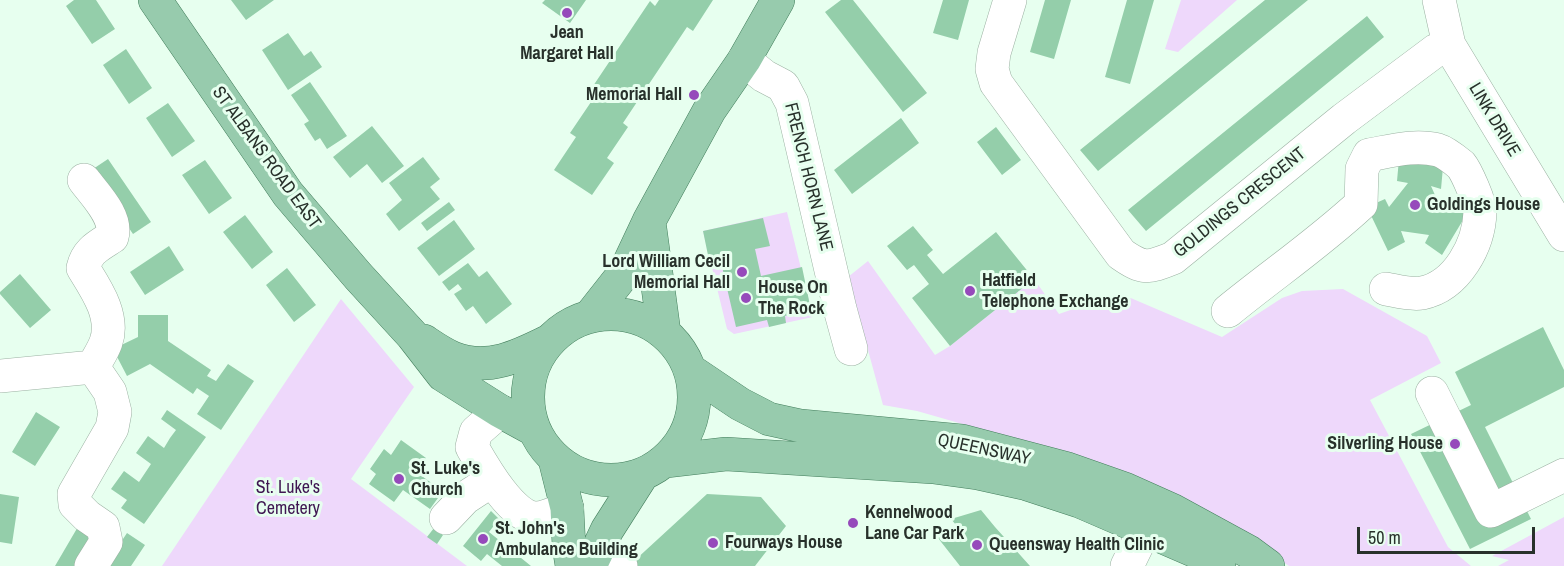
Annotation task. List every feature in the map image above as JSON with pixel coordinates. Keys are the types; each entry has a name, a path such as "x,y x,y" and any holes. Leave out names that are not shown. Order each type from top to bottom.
{"main road":[{"name":"ST ALBANS ROAD EAST","path":"155,0 288,194 412,335 443,375 533,429"},
{"path":"591,315 625,272 709,111 744,60 778,0"},
{"path":"650,221 664,332"},
{"path":"572,566 567,508 555,460 533,429 527,400 529,380 540,353 549,341 572,323 591,315 625,314 664,332 683,354 691,371 695,400 691,423 677,449 654,468 608,530 608,564"},
{"name":"ST ALBANS ROAD EAST","path":"412,335 454,358 487,364 518,356 549,341"},
{"name":"QUEENSWAY","path":"691,371 740,404 769,419 801,426 962,441 1068,469 1125,489 1172,510 1249,552 1268,566"},
{"name":"QUEENSWAY","path":"654,468 726,454 933,467 977,473 1027,484 1079,501 1195,551 1220,566"},
{"path":"555,460 576,473 604,481 654,468"}],"street":[{"name":"GOLDINGS CRESCENT","path":"1010,0 994,53 992,69 996,83 1121,254 1133,263 1149,267 1173,258 1344,119 1434,51 1449,45"},
{"name":"LINK DRIVE","path":"1439,0 1449,45 1564,235"},
{"name":"FRENCH HORN LANE","path":"744,60 764,76 783,86 792,103 851,349"},
{"path":"1344,119 1369,155"},
{"path":"1369,155 1416,147 1440,150 1462,166 1481,210 1475,237 1458,272 1442,285 1422,292 1404,293 1386,289"},
{"path":"1228,311 1312,244 1332,231 1361,204 1362,169 1369,155"},
{"path":"84,180 111,219 114,230 112,237 91,250 85,258 83,268 107,314 107,341 93,367"},
{"path":"0,376 93,367"},
{"path":"91,566 106,542 104,527 87,516 75,504 74,494 112,428 115,412 110,392 93,367"},
{"path":"1432,393 1491,511 1564,475"},
{"path":"500,411 476,432 472,447 491,481 526,516 537,518 567,508"},
{"path":"446,518 465,498 491,481"},
{"path":"1127,566 1145,529"}],"green space":[{"path":"1181,0 1237,0 1178,52 1165,49"},
{"name":"Lord William Cecil Memorial Hall","path":"787,212 813,317 734,334 727,329 703,231"},
{"path":"868,261 935,355 950,346 1034,279 1059,314 1119,293 1222,337 1282,298 1302,291 1343,289 1427,336 1441,363 1370,400 1448,547 1471,566 1289,566 1255,543 1064,453 917,411 883,405 848,277"},
{"name":"St. Luke's Cemetery","path":"341,299 414,387 351,479 467,566 162,566"},
{"path":"1564,517 1564,566 1498,566 1509,560 1492,556"}],"building":[{"path":"74,0 96,0 115,29 92,44 66,6"},
{"path":"231,0 274,0 246,20"},
{"name":"Jean Margaret Hall","path":"545,0 586,0 570,23 542,3"},
{"path":"659,0 713,0 693,31 687,27 623,123 628,127 607,158 614,163 592,195 554,170 576,137 570,133 591,102 585,98 650,1 655,6"},
{"path":"841,0 853,0 927,93 903,112 825,12"},
{"path":"943,0 969,0 958,40 933,33"},
{"path":"1045,0 1071,0 1054,59 1030,52"},
{"path":"1127,0 1154,0 1130,84 1105,77"},
{"path":"1265,0 1308,0 1098,171 1080,150"},
{"path":"1367,16 1384,37 1146,231 1128,210"},
{"path":"288,33 304,56 311,51 322,67 288,90 262,50"},
{"path":"126,49 152,88 129,104 103,65"},
{"path":"310,82 347,136 327,149 320,138 315,141 304,124 309,121 291,95"},
{"path":"168,103 195,141 172,157 146,118"},
{"path":"901,118 919,143 852,194 834,170"},
{"path":"372,126 404,166 382,183 367,164 350,178 333,157"},
{"path":"996,127 1021,160 1002,175 977,142"},
{"path":"423,157 440,179 430,187 440,199 399,231 386,214 402,200 389,183"},
{"path":"108,159 151,222 133,234 90,171"},
{"name":"Goldings House","path":"1399,159 1443,167 1441,189 1431,186 1442,211 1447,204 1466,215 1442,255 1425,243 1429,235 1401,231 1405,242 1388,251 1367,207 1385,199 1389,207 1408,183 1397,181"},
{"path":"205,160 232,198 209,214 182,175"},
{"path":"449,202 455,210 427,231 421,223"},
{"path":"245,215 273,252 252,269 223,232"},
{"name":"Lord William Cecil Memorial Hall","path":"763,218 770,246 755,249 761,276 802,267 811,310 785,316 786,323 769,327 767,320 736,327 720,258 709,260 703,231"},
{"path":"454,220 475,249 439,276 417,248"},
{"name":"Hatfield Telephone Exchange","path":"913,226 933,250 927,255 943,274 996,232 1034,279 950,346 912,298 929,284 914,265 907,270 887,246"},
{"path":"169,246 184,270 145,295 130,272"},
{"path":"468,263 479,277 487,271 512,304 486,324 473,306 466,311 454,294 462,289 458,284 449,291 442,282"},
{"path":"287,268 316,305 294,322 266,285"},
{"path":"20,274 51,310 30,328 0,294"},
{"path":"138,315 168,315 168,341 211,370 207,376 216,381 228,364 254,381 221,430 197,414 209,396 197,388 193,394 150,364 127,376 113,349 138,337"},
{"name":"Silverling House","path":"1543,327 1564,370 1564,387 1485,427 1531,519 1470,549 1411,434 1471,405 1455,372"},
{"path":"167,410 206,437 144,524 121,508 127,500 111,489 124,471 139,482 151,464 136,453 148,436 164,448 176,430 161,419"},
{"path":"36,412 60,427 35,466 12,452"},
{"name":"St. Luke's Church","path":"401,440 426,458 416,472 443,491 430,509 403,490 394,502 369,484 376,474 370,469 384,449 391,455"},
{"path":"0,494 19,497 12,544 0,542"},
{"name":"Fourways House","path":"707,494 761,497 786,526 755,566 636,566 633,562"},
{"name":"Queensway Health Clinic","path":"981,510 1030,566 960,566 938,538 956,525 951,519"},
{"name":"St. John's Ambulance Building","path":"491,511 499,519 489,532 531,566 502,566 487,554 481,561 463,546"},
{"path":"79,525 96,536 77,566 55,566"},
{"path":"434,528 443,535 437,544 427,537"},
{"path":"127,533 145,545 131,566 105,566"}],"place":[{"name":"Jean Margaret Hall","path":"567,13"},
{"name":"Memorial Hall","path":"694,95"},
{"name":"Goldings House","path":"1415,205"},
{"name":"Lord William Cecil Memorial Hall","path":"742,272"},
{"name":"Hatfield Telephone Exchange","path":"970,291"},
{"name":"House On The Rock","path":"746,298"},
{"name":"Silverling House","path":"1455,444"},
{"name":"St. Luke's Church","path":"399,479"},
{"name":"Kennelwood Lane Car Park","path":"853,523"},
{"name":"St. John's Ambulance Building","path":"483,539"},
{"name":"Fourways House","path":"713,543"},
{"name":"Queensway Health Clinic","path":"977,545"}]}
